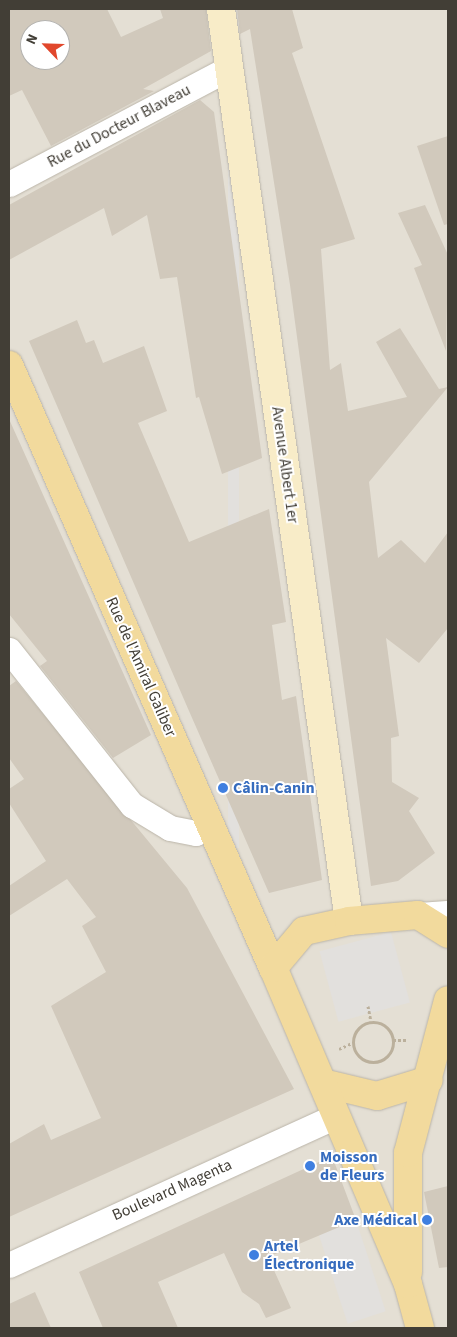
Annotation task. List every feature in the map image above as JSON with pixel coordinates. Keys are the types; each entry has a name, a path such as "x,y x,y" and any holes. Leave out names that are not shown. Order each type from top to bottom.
{"main road":[{"name":"Rue de l'Amiral Galiber","path":"9,365 323,1082"},
{"path":"273,968 304,931 349,920 418,915 448,934"},
{"path":"408,1284 408,1153 448,1000"},
{"path":"323,1082 377,1096 428,1080"},
{"path":"323,1082 408,1284 420,1328"}],"street":[{"name":"Avenue Albert 1er","path":"221,9 349,920"},
{"name":"Rue du Docteur Blaveau","path":"9,184 229,68"},
{"path":"9,650 132,805 170,828 196,833 211,826"},
{"path":"418,915 448,913"},
{"name":"Boulevard Magenta","path":"9,1265 336,1116"}],"path":[{"path":"368,1006 371,1021"},
{"path":"371,1021 388,1028 393,1040 390,1053 374,1062 362,1059 352,1043 355,1031 371,1021"}],"shaded area":[{"path":"9,9 448,9 448,1328 9,1328"},
{"path":"228,9 239,9 239,848 228,848"},
{"path":"391,932 410,1003 338,1022 320,951"},
{"path":"356,1220 386,1311 348,1324 318,1232"}],"building":[{"path":"9,9 107,9 121,37 163,18 160,9 206,9 211,51 143,89 154,91 51,146 22,90 9,96"},
{"path":"237,9 292,9 303,48 292,53 355,239 321,249 330,370 341,363 348,411 407,397 376,342 400,328 439,389 448,387 369,482 378,558 401,540 425,563 448,532 448,628 419,663 386,638 399,736 391,738 392,782 419,798 409,811 435,853 398,881 371,886 290,285 250,29 240,34"},
{"path":"200,100 214,112 262,458 222,474 199,397 196,398 177,277 160,279 147,215 112,236 104,208 9,260 9,205"},
{"path":"448,136 448,224 444,225 417,146"},
{"path":"425,205 448,255 446,351 414,268 422,265 398,213"},
{"path":"77,320 86,343 94,340 103,363 144,346 167,411 138,423 189,542 269,509 286,622 272,625 282,700 296,696 322,880 269,893 189,711 29,341"},
{"path":"9,419 151,735 113,758 40,666 47,661 9,614"},
{"path":"16,681 187,888 294,1089 9,1217 9,1144 44,1124 51,1140 101,1118 51,1006 106,972 82,926 96,917 67,879 9,916 9,886 46,861 9,803 9,789 24,779 9,758 9,686"},
{"path":"332,1156 356,1220 268,1257 291,1308 266,1318 259,1304 242,1292 224,1253 158,1282 178,1328 103,1328 79,1272"},
{"path":"448,1186 448,1267 439,1268 424,1192"},
{"path":"35,1292 51,1328 9,1328 9,1304"}],"place":[{"name":"Câlin-Canin","path":"223,788"},
{"name":"Moisson de Fleurs","path":"310,1166"},
{"name":"Axe Médical","path":"427,1220"},
{"name":"Artel Électronique","path":"254,1255"}]}
